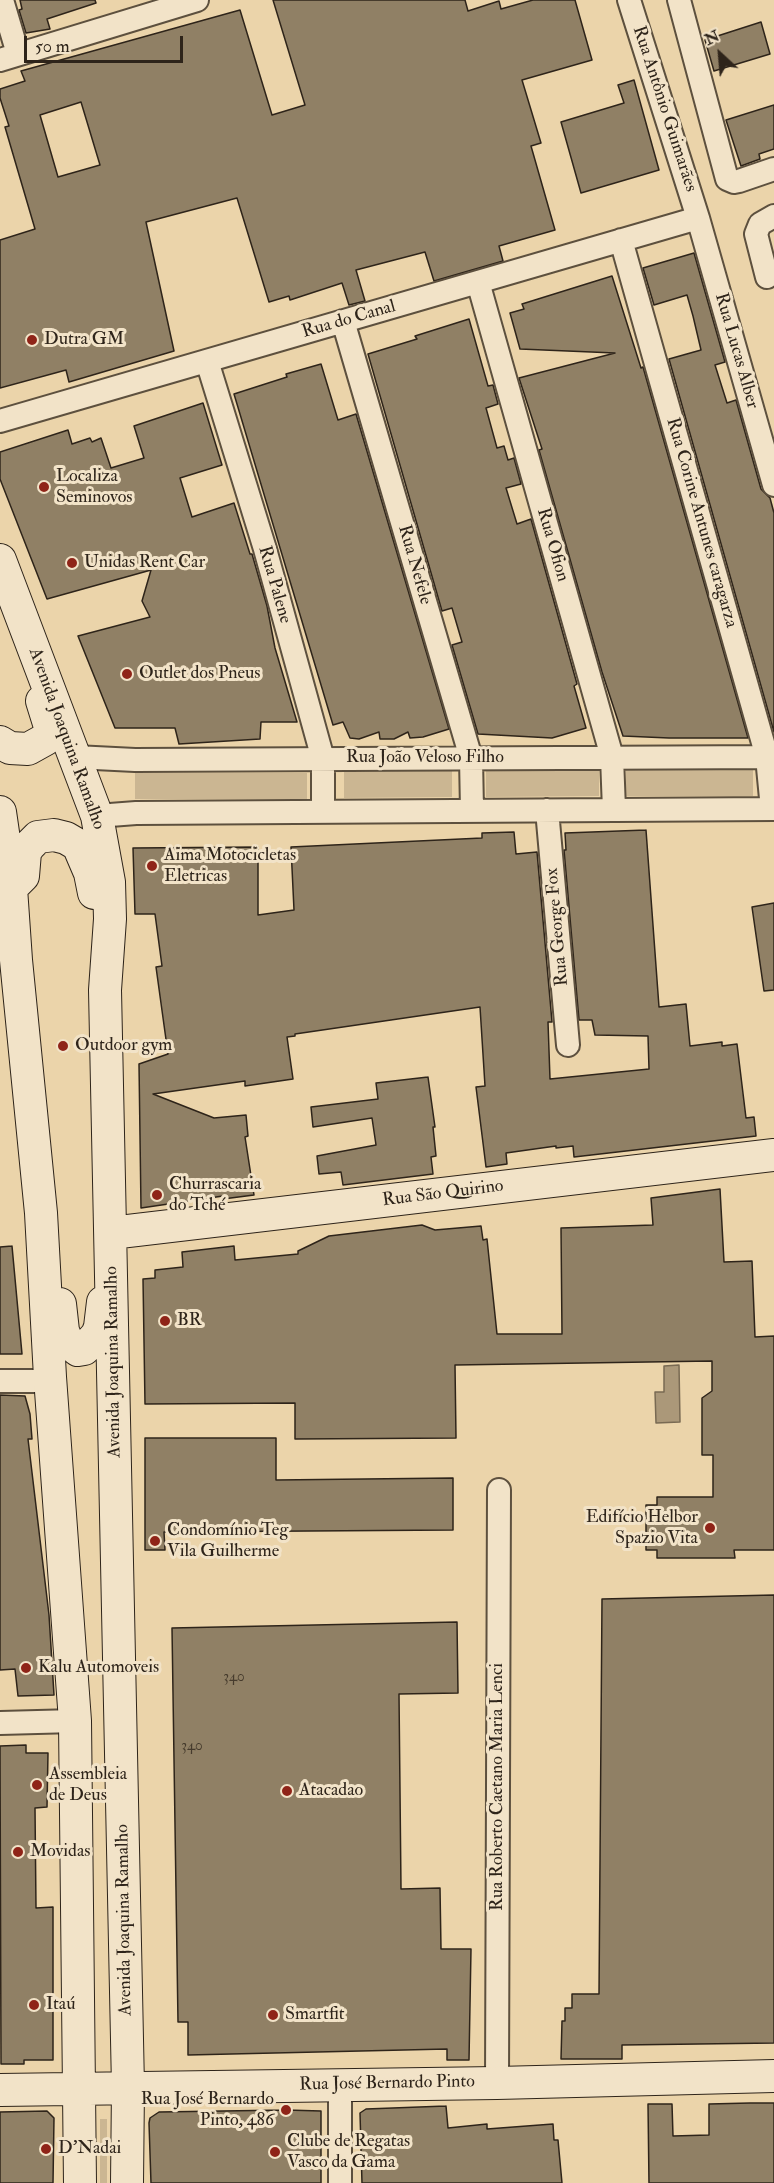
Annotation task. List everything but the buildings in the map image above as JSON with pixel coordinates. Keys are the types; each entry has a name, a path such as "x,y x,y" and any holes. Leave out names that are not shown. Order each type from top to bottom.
{"main road":[{"name":"Avenida Joaquina Ramalho","path":"0,560 97,816 109,882 110,920 105,990 128,2087 127,2183"},
{"path":"0,742 10,748 28,749 46,739 51,730 39,692 44,675"},
{"path":"0,812 11,888 41,1213 50,1381 75,1721 80,2183"},
{"path":"11,888 23,876 25,852 38,837 54,835 66,838 78,845 86,862 94,891 93,966 105,990"},
{"name":"Rua São Quirino","path":"111,1233 774,1155"},
{"path":"41,1213 51,1232 63,1331 67,1341 78,1350 84,1349 97,1335 102,1302 112,1292"},
{"name":"Rua José Bernardo Pinto","path":"0,2090 497,2083 774,2076"}],"street":[{"path":"2,0 9,57 171,4 197,0"},
{"name":"Rua Antônio Guimarães","path":"629,0 698,218"},
{"path":"679,0 727,179 734,182 739,181 774,169"},
{"path":"767,277 756,234 760,224 774,216"},
{"name":"Rua do Canal","path":"0,421 698,218"},
{"name":"Rua Lucas Alber","path":"698,218 774,485"},
{"name":"Rua Corine Antunes caragarza","path":"621,240 771,757 773,808"},
{"name":"Rua Ofion","path":"478,282 612,758 614,810"},
{"name":"Rua Nefele","path":"344,321 471,758 472,810"},
{"name":"Rua Palene","path":"207,361 265,549 323,759 323,811"},
{"name":"Rua João Veloso Filho","path":"75,757 135,760 771,757"},
{"path":"97,816 136,813 773,808"},
{"name":"Rua George Fox","path":"547,810 568,1045"},
{"path":"0,1381 50,1381"},
{"name":"Rua Roberto Caetano Maria Lenci","path":"497,2083 499,1490"},
{"path":"0,1723 75,1721"},
{"path":"340,2085 340,2183"}],"shaded area":[{"path":"599,770 599,796 486,797 486,771"},
{"path":"626,770 753,770 753,796 626,796"},
{"path":"452,771 452,797 344,798 344,772"},
{"path":"135,773 307,773 307,799 135,799"},
{"path":"679,1365 680,1422 656,1423 655,1392 664,1392 664,1366"},
{"path":"100,2119 107,2119 107,2183 100,2183"}],"place":[{"name":"Dutra GM","path":"32,340"},
{"name":"Localiza Seminovos","path":"44,487"},
{"name":"Unidas Rent Car","path":"72,563"},
{"name":"Outlet dos Pneus","path":"127,674"},
{"name":"Aima Motocicletas Eletricas","path":"152,866"},
{"name":"Outdoor gym","path":"63,1046"},
{"name":"Churrascaria do Tché","path":"157,1195"},
{"name":"BR","path":"165,1321"},
{"name":"Edifício Helbor Spazio Vita","path":"710,1528"},
{"name":"Condomínio Teg Vila Guilherme","path":"155,1541"},
{"name":"Kalu Automoveis","path":"26,1668"},
{"name":"Assembleia de Deus","path":"37,1785"},
{"name":"Atacadao","path":"287,1791"},
{"name":"Movidas","path":"18,1852"},
{"name":"Itaú","path":"34,2005"},
{"name":"Smartfit","path":"273,2015"},
{"name":"Rua José Bernardo Pinto, 486","path":"286,2110"},
{"name":"D'Nadai","path":"46,2149"},
{"name":"Clube de Regatas Vasco da Gama","path":"275,2152"}]}
